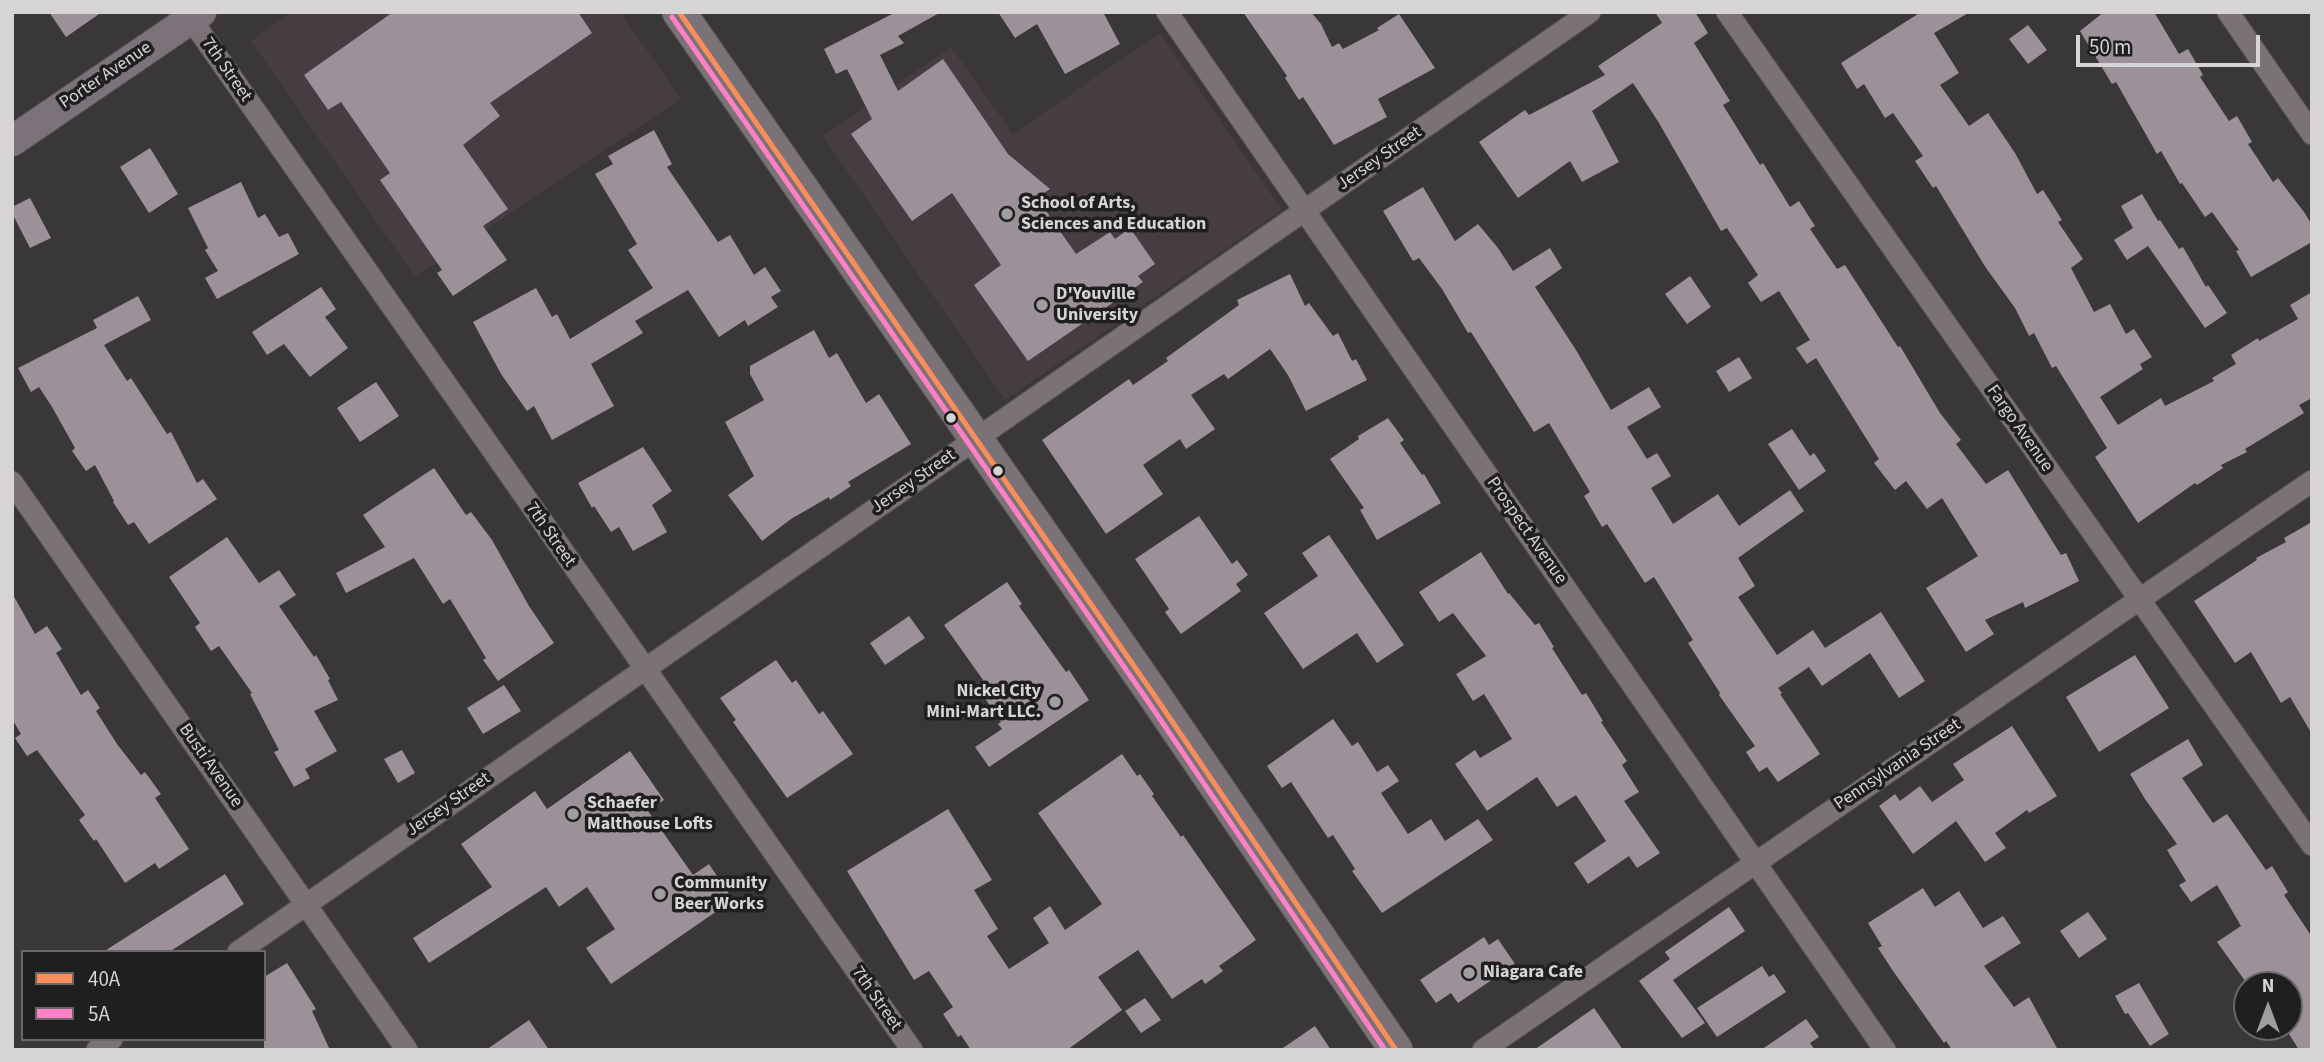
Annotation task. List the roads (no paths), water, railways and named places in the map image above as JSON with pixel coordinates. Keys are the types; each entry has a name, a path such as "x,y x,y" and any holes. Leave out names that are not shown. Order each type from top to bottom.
{"main road":[{"path":"679,12 1152,692 1396,1050"}],"street":[{"name":"Prospect Avenue","path":"1167,12 1885,1050"},
{"name":"Jersey Street","path":"242,950 1590,12"},
{"name":"Fargo Avenue","path":"1727,12 2312,845"},
{"path":"2228,12 2312,134"},
{"name":"Porter Avenue","path":"12,141 193,14"},
{"name":"7th Street","path":"193,14 644,670 912,1050"},
{"name":"Pennsylvania Street","path":"1483,1050 2312,481"},
{"name":"Busti Avenue","path":"12,482 407,1050"}],"place":[{"name":"School of Arts, Sciences and Education","path":"1007,214"},
{"name":"D'Youville University","path":"1042,305"},
{"name":"Nickel City Mini-Mart LLC.","path":"1055,702"},
{"name":"Schaefer Malthouse Lofts","path":"573,814"},
{"name":"Community Beer Works","path":"660,894"},
{"name":"Niagara Cafe","path":"1469,973"}]}
